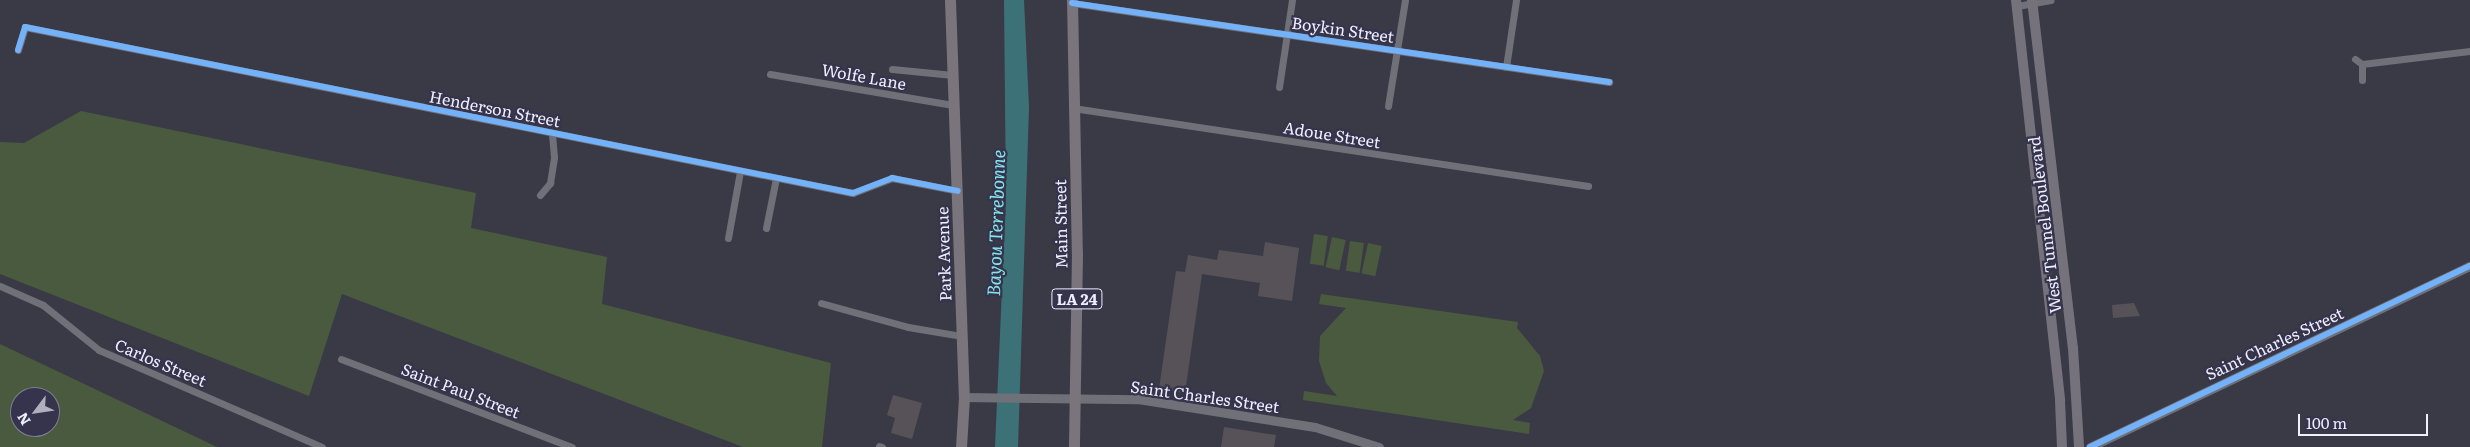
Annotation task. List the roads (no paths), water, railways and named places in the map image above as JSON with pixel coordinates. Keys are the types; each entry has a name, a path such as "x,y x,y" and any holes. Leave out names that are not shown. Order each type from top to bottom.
{"main road":[{"name":"Park Avenue","path":"950,0 964,397 961,447"},
{"name":"West Tunnel Boulevard","path":"2032,1 2073,348 2079,447"},
{"name":"Main Street","path":"1072,2 1077,399 1074,447"},
{"name":"West Tunnel Boulevard","path":"2016,3 2060,401 2062,447"}],"street":[{"path":"1278,86 1292,0"},
{"path":"1388,106 1405,0"},
{"path":"1506,67 1516,0"},
{"path":"2016,3 2050,0"},
{"name":"Boykin Street","path":"1072,2 1609,82"},
{"name":"Henderson Street","path":"18,50 25,27 853,192 892,178 958,191"},
{"path":"2355,60 2362,64 2470,51"},
{"path":"2362,64 2362,80"},
{"path":"892,69 953,75"},
{"name":"Wolfe Lane","path":"770,74 954,105"},
{"name":"Adoue Street","path":"1073,108 1588,186"},
{"path":"540,195 550,183 554,157 552,133"},
{"path":"728,238 740,171"},
{"path":"766,228 776,178"},
{"name":"Saint Charles Street","path":"2090,447 2470,266"},
{"name":"Carlos Street","path":"0,286 43,305 99,350 322,447"},
{"path":"821,303 908,327 962,336"},
{"name":"Saint Paul Street","path":"341,359 572,447"},
{"name":"Saint Charles Street","path":"964,397 1138,399 1315,427 1379,447"}],"water label":[{"name":"Bayou Terrebonne","path":"996,223"}]}
